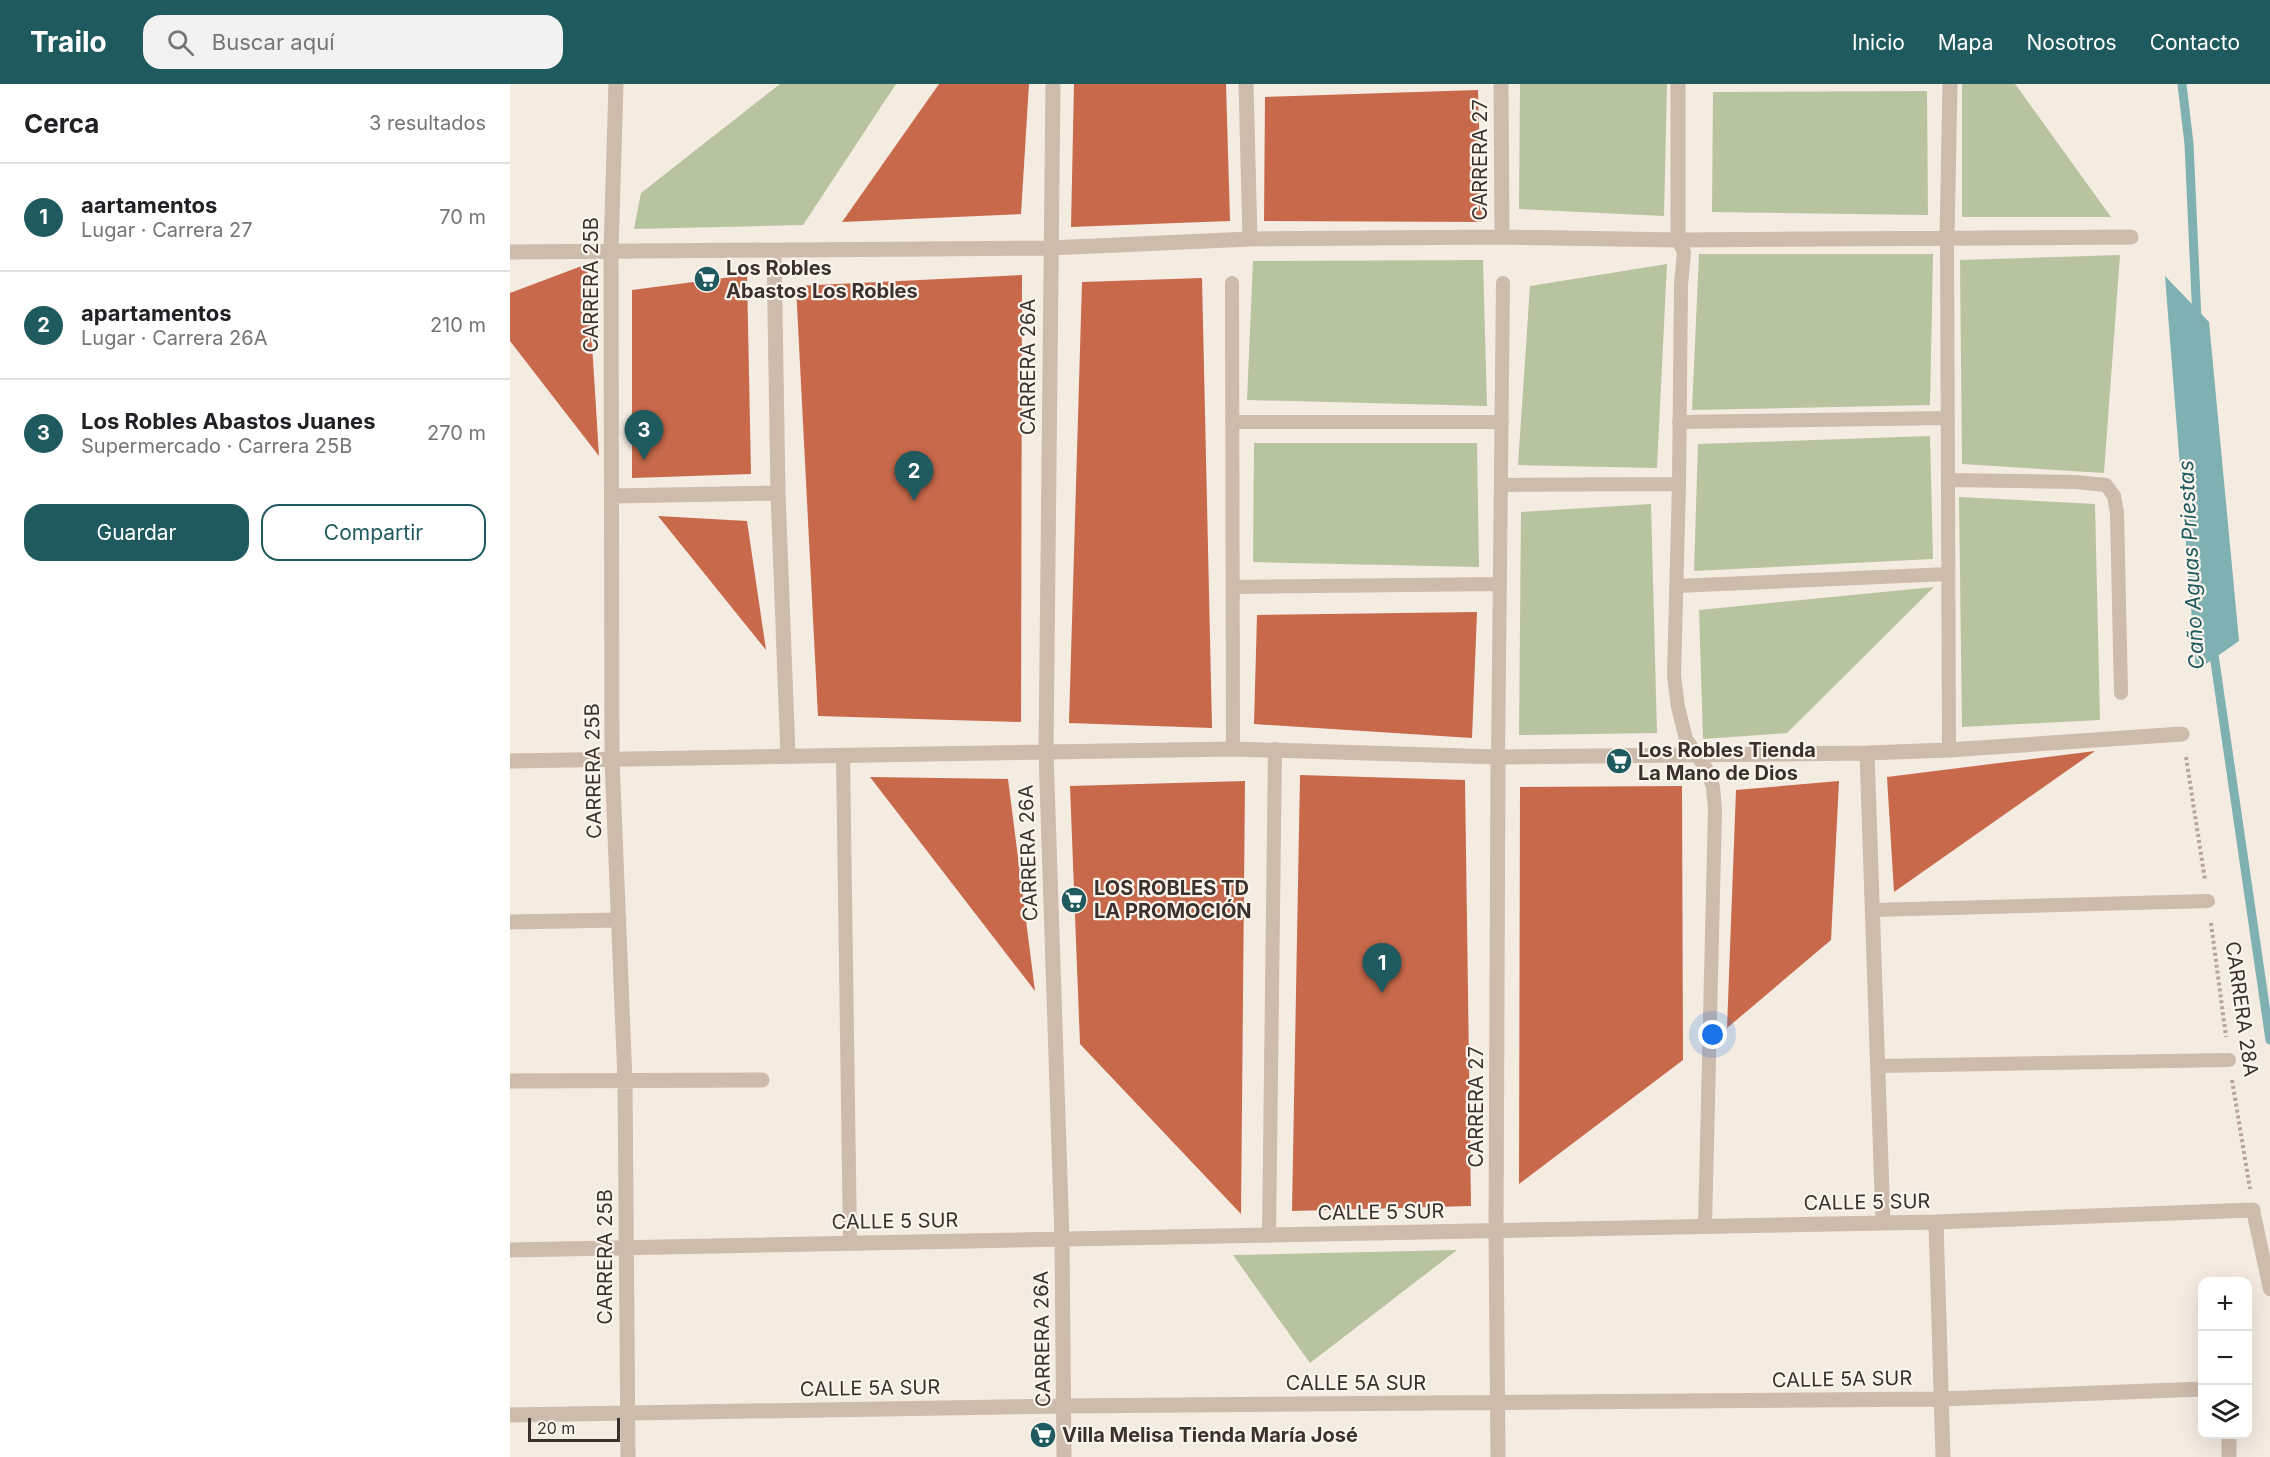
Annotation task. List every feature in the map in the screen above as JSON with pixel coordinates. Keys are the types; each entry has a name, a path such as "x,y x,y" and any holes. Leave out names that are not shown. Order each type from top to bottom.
{"street":[{"name":"CARRERA 25B","path":"616,84 611,251 612,760 624,1080 628,1457"},
{"name":"CARRERA 26A","path":"1053,84 1046,752 1062,1239 1064,1457"},
{"path":"1246,84 1250,239"},
{"name":"CARRERA 27","path":"1501,84 1502,237"},
{"path":"1678,84 1678,240"},
{"path":"1947,237 1950,84"},
{"path":"510,252 1050,248 1250,239 1502,237 1678,240 2131,237"},
{"path":"774,250 778,493 788,756"},
{"path":"613,496 778,493"},
{"path":"510,761 1233,749 1498,757 1867,753 1949,750 2182,734"},
{"path":"1867,753 1883,1222"},
{"name":"CARRERA 27","path":"1498,757 1496,1230 1498,1457"},
{"path":"510,922 619,921"},
{"path":"510,1082 762,1080"},
{"name":"CALLE 5 SUR","path":"510,1250 1936,1222 2253,1210"},
{"path":"1936,1222 1943,1457"},
{"name":"CALLE 5A SUR","path":"510,1415 1064,1406 1941,1399 2198,1389"},
{"path":"2229,1439 2229,1457"}],"lane":[{"path":"1947,237 1949,750"},
{"path":"1678,240 1684,252 1681,285 1674,676 1686,739 1707,770 1713,787 1715,810 1705,1226"},
{"path":"1498,757 1503,283"},
{"path":"1232,284 1233,749"},
{"path":"1679,423 1948,418"},
{"path":"1233,422 1502,422"},
{"path":"1948,480 2076,482 2106,485 2114,496 2117,513 2121,693"},
{"path":"1501,485 1679,484"},
{"path":"1676,586 1948,574"},
{"path":"1233,587 1500,584"},
{"path":"1269,1235 1275,749"},
{"path":"843,755 850,1243"},
{"path":"1873,910 2208,901"},
{"path":"1878,1066 2229,1060"},
{"path":"2253,1210 2270,1289"}],"path":[{"name":"CARRERA 28A","path":"2182,734 2253,1210"}],"green space":[{"path":"780,84 896,84 803,225 634,229 641,193"},
{"path":"1520,84 1667,84 1664,216 1519,209"},
{"path":"1962,84 2015,84 2111,217 1962,217"},
{"path":"1927,91 1928,215 1712,212 1713,92"},
{"path":"1699,254 1933,254 1930,405 1692,410"},
{"path":"2120,255 2104,473 1962,464 1960,260"},
{"path":"1483,260 1487,406 1247,400 1253,261"},
{"path":"1667,264 1657,468 1518,465 1530,286"},
{"path":"1930,436 1933,559 1694,571 1698,444"},
{"path":"1254,443 1477,443 1479,567 1253,562"},
{"path":"1959,497 2095,504 2100,720 1962,727"},
{"path":"1651,504 1657,733 1519,735 1521,512"},
{"path":"1934,587 1787,733 1703,739 1699,610"},
{"path":"1457,1250 1310,1363 1233,1255"}],"water":[{"path":"2165,276 2209,322 2239,641 2196,671"}],"building":[{"path":"939,84 1029,84 1021,214 842,222"},
{"path":"1074,84 1226,84 1230,221 1071,227"},
{"path":"1478,90 1482,222 1264,221 1265,97"},
{"path":"587,264 599,456 510,341 510,293"},
{"path":"747,275 751,474 632,478 632,290"},
{"path":"1022,275 1021,722 818,716 796,286"},
{"path":"1202,278 1212,728 1069,723 1082,282"},
{"path":"658,516 747,521 766,650"},
{"path":"1477,612 1472,738 1254,724 1257,615"},
{"path":"2095,751 1894,892 1887,777"},
{"path":"1300,775 1465,780 1471,1206 1292,1211"},
{"path":"870,777 1008,779 1035,991"},
{"path":"1245,781 1241,1214 1080,1044 1070,786"},
{"path":"1839,781 1831,940 1727,1028 1736,790"},
{"path":"1682,786 1683,1060 1519,1184 1520,787"}],"waterway":[{"name":"Caño Aguas Priestas","path":"2182,84 2189,144 2197,320"},
{"name":"Caño Aguas Priestas","path":"2213,648 2270,1040"}],"place":[{"name":"Los Robles Abastos Los Robles","path":"707,279"},
{"name":"Los Robles Abastos Juanes","path":"644,460"},
{"name":"apartamentos","path":"914,501"},
{"name":"Los Robles Tienda La Mano de Dios","path":"1619,761"},
{"name":"LOS ROBLES TD LA PROMOCIÓN","path":"1074,900"},
{"name":"aartamentos","path":"1382,993"},
{"name":"Villa Melisa Tienda María José","path":"1043,1435"}]}
